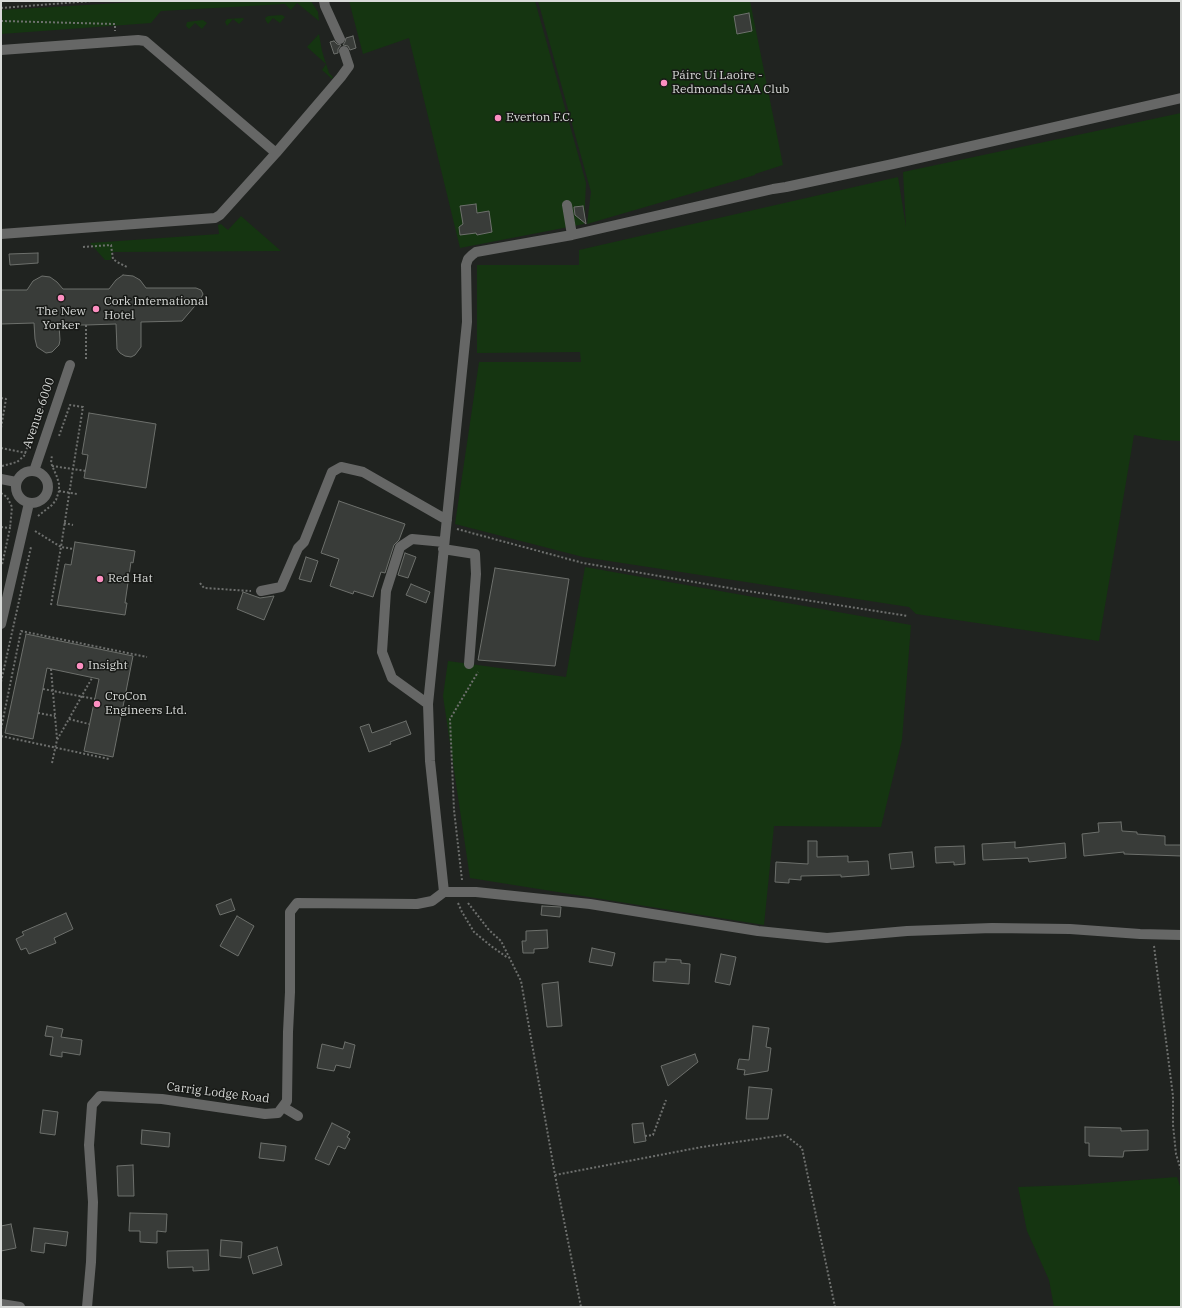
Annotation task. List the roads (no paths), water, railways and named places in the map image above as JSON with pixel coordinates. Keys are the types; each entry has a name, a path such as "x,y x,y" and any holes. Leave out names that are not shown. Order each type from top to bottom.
{"street":[{"path":"324,1 340,39"},
{"path":"1,50 138,40 146,41 276,153"},
{"path":"1,234 215,218 225,210 276,153 349,66 344,51"},
{"path":"1181,98 572,235 476,252 468,259 466,265 467,322 428,704 430,761 444,892 476,892 515,895 590,904 758,931 827,938 906,931 992,928 1181,935"},
{"path":"567,205 572,235"},
{"name":"Avenue 6000","path":"34,471 70,365"},
{"path":"261,592 281,587 298,548 304,542 332,472 341,467 363,472 447,523"},
{"path":"34,471 43,476 48,485 48,490 43,499 34,504 28,504 19,498 15,487 16,482 23,473 34,471"},
{"path":"1,479 16,482"},
{"path":"1,624 28,504"},
{"path":"428,704 392,678 382,652 386,591 400,547 412,539 444,545 475,554 476,574 469,664"},
{"name":"Carrig Lodge Road","path":"87,1307 91,1262 93,1202 89,1145 92,1105 100,1096 162,1099 264,1114 278,1113 287,1101 290,992 290,912 297,903 417,904 432,900 444,892"},
{"path":"283,1107 298,1116"},
{"path":"1,1304 20,1307"}],"place":[{"name":"Páirc Uí Laoire - Redmonds GAA Club","path":"664,83"},
{"name":"Everton F.C.","path":"498,118"},
{"name":"The New Yorker","path":"61,298"},
{"name":"Cork International Hotel","path":"96,309"},
{"name":"Red Hat","path":"100,579"},
{"name":"Insight","path":"80,666"},
{"name":"CroCon Engineers Ltd.","path":"97,704"}]}
